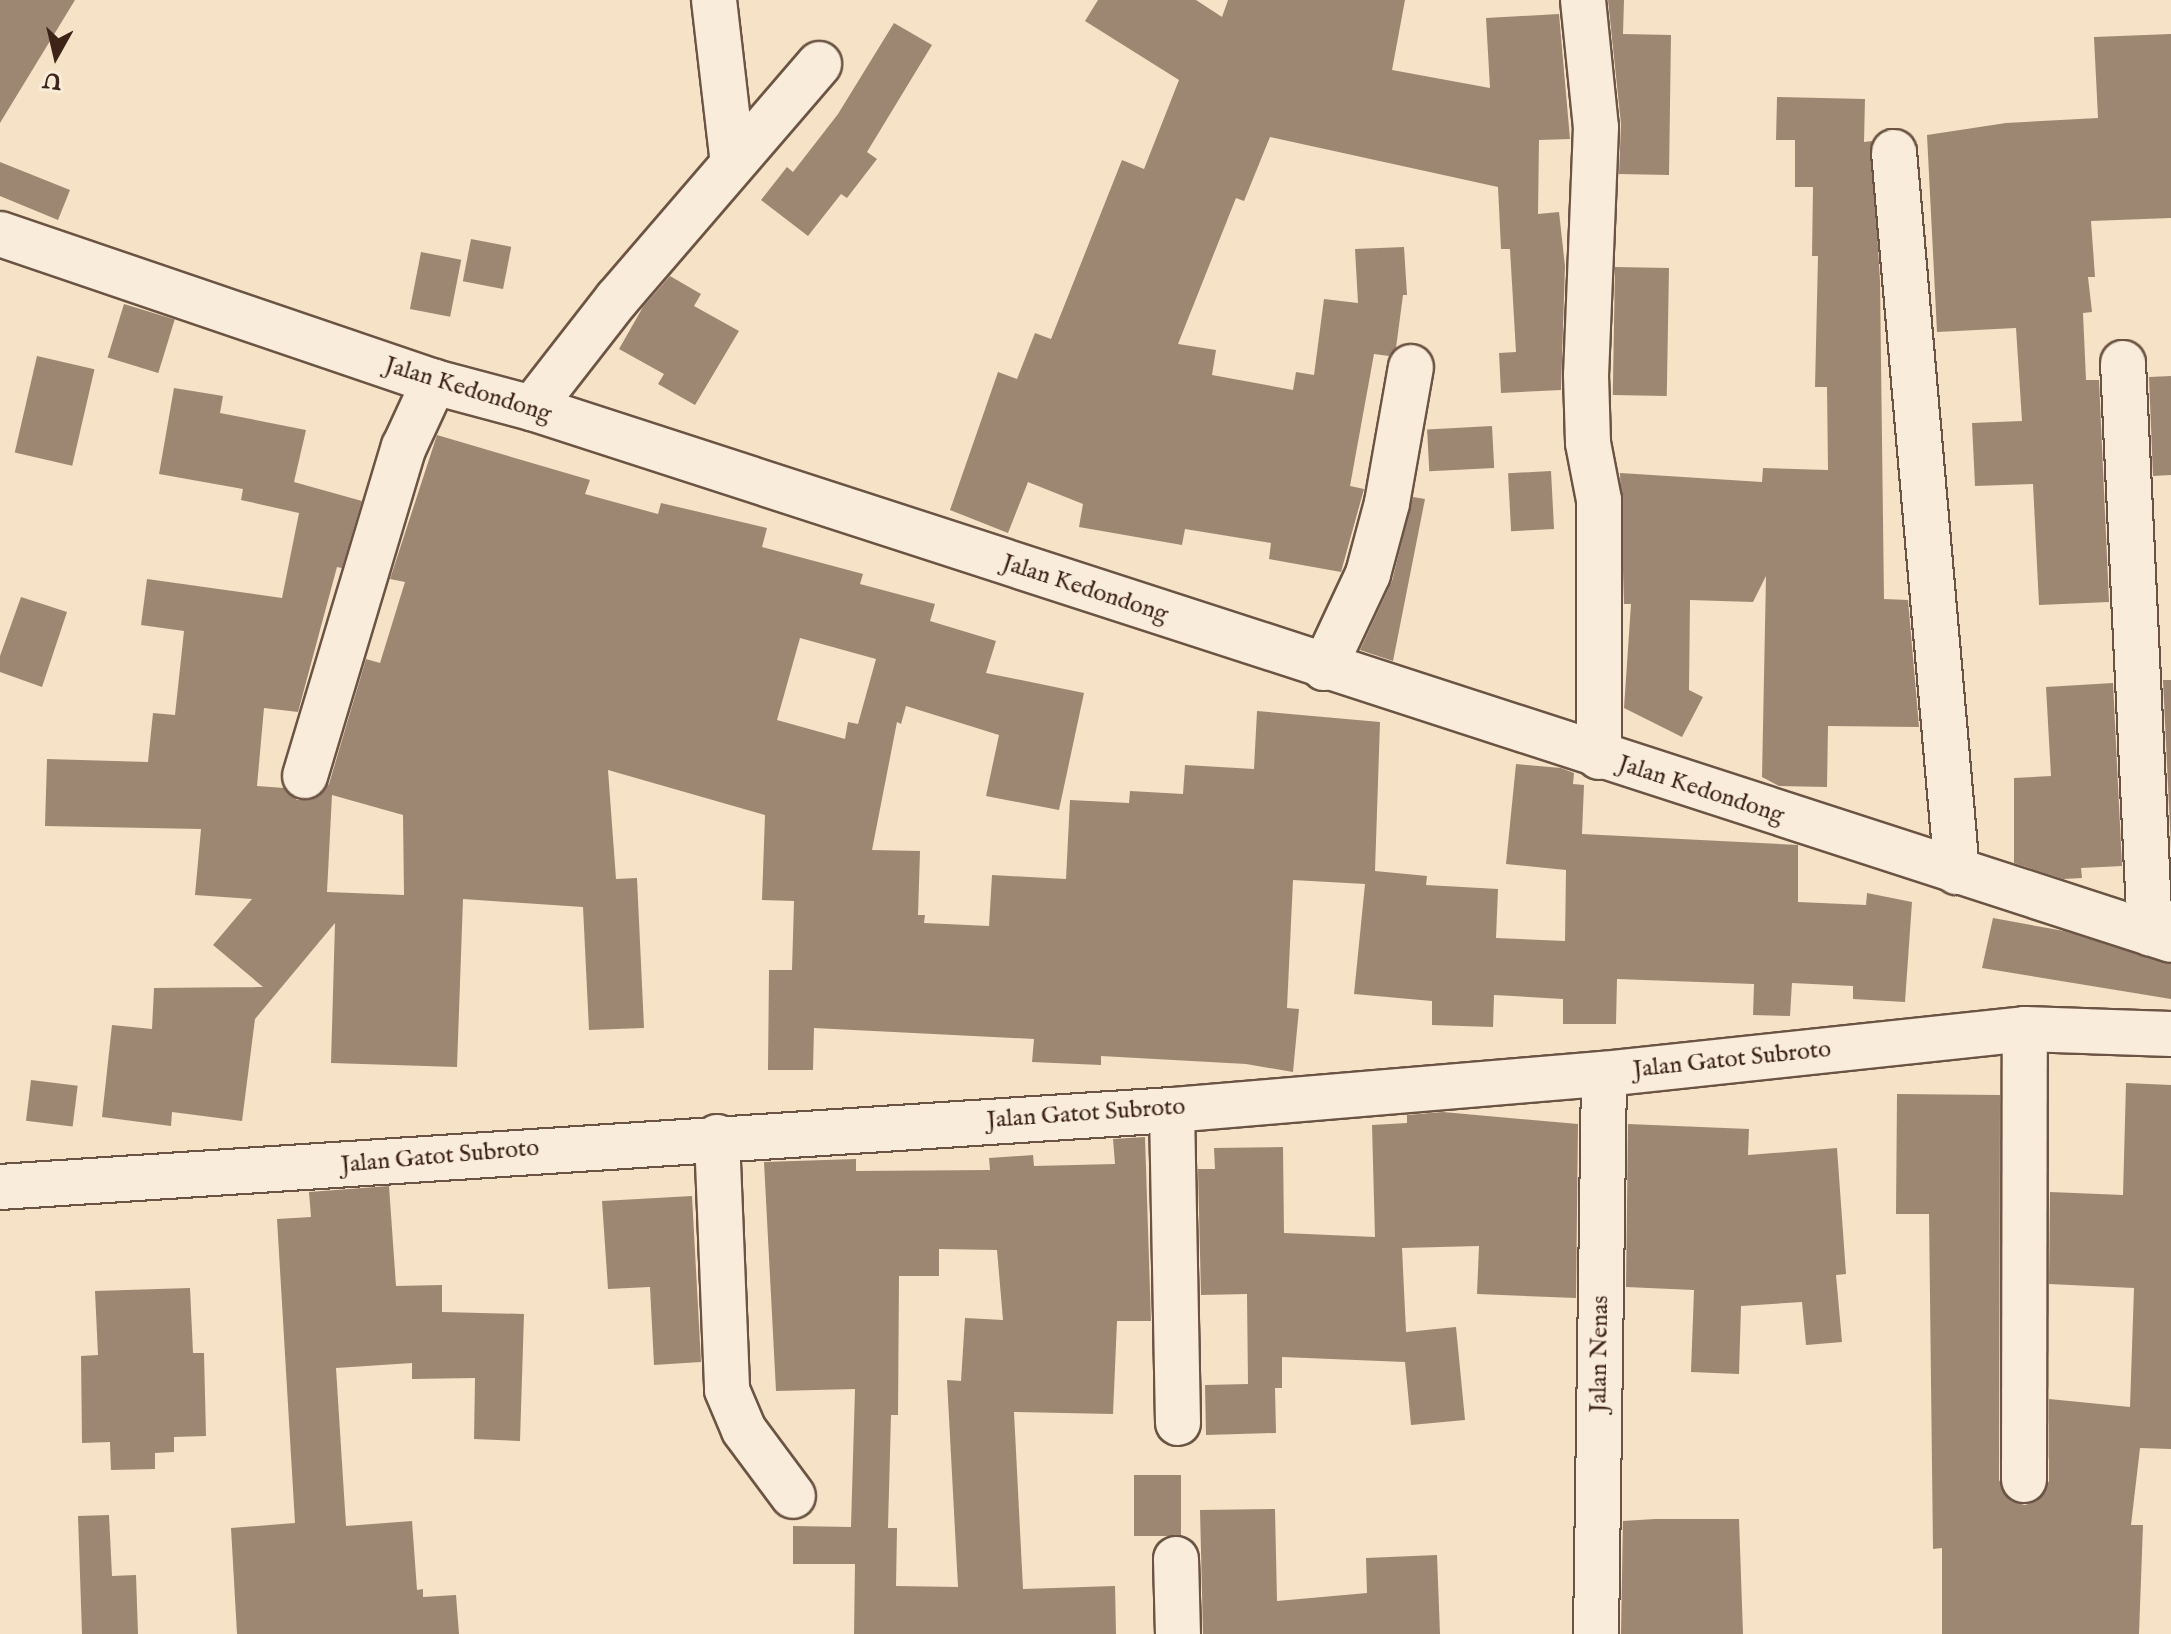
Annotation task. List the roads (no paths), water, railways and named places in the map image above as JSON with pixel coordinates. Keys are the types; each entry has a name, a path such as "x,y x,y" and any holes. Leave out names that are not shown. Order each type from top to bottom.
{"street":[{"path":"714,0 733,163"},
{"path":"1583,0 1596,127 1586,375 1588,443 1599,500 1599,757"},
{"path":"532,408 733,163 819,64"},
{"path":"1894,152 1957,872"},
{"name":"Jalan Kedondong","path":"0,234 434,382 532,408 1324,668 2160,937"},
{"path":"2123,363 2160,937"},
{"path":"1324,668 1368,574 1387,503 1411,367"},
{"path":"305,776 404,447 434,382"},
{"path":"2024,1480 2025,1029"},
{"name":"Jalan Gatot Subroto","path":"0,1187 717,1137 1172,1110 1604,1074 2025,1029 2171,1034"},
{"name":"Jalan Nenas","path":"1596,1634 1604,1074"},
{"path":"1172,1110 1178,1423"},
{"path":"717,1137 727,1390 744,1430 793,1496"},
{"path":"1176,1559 1178,1634"}]}
